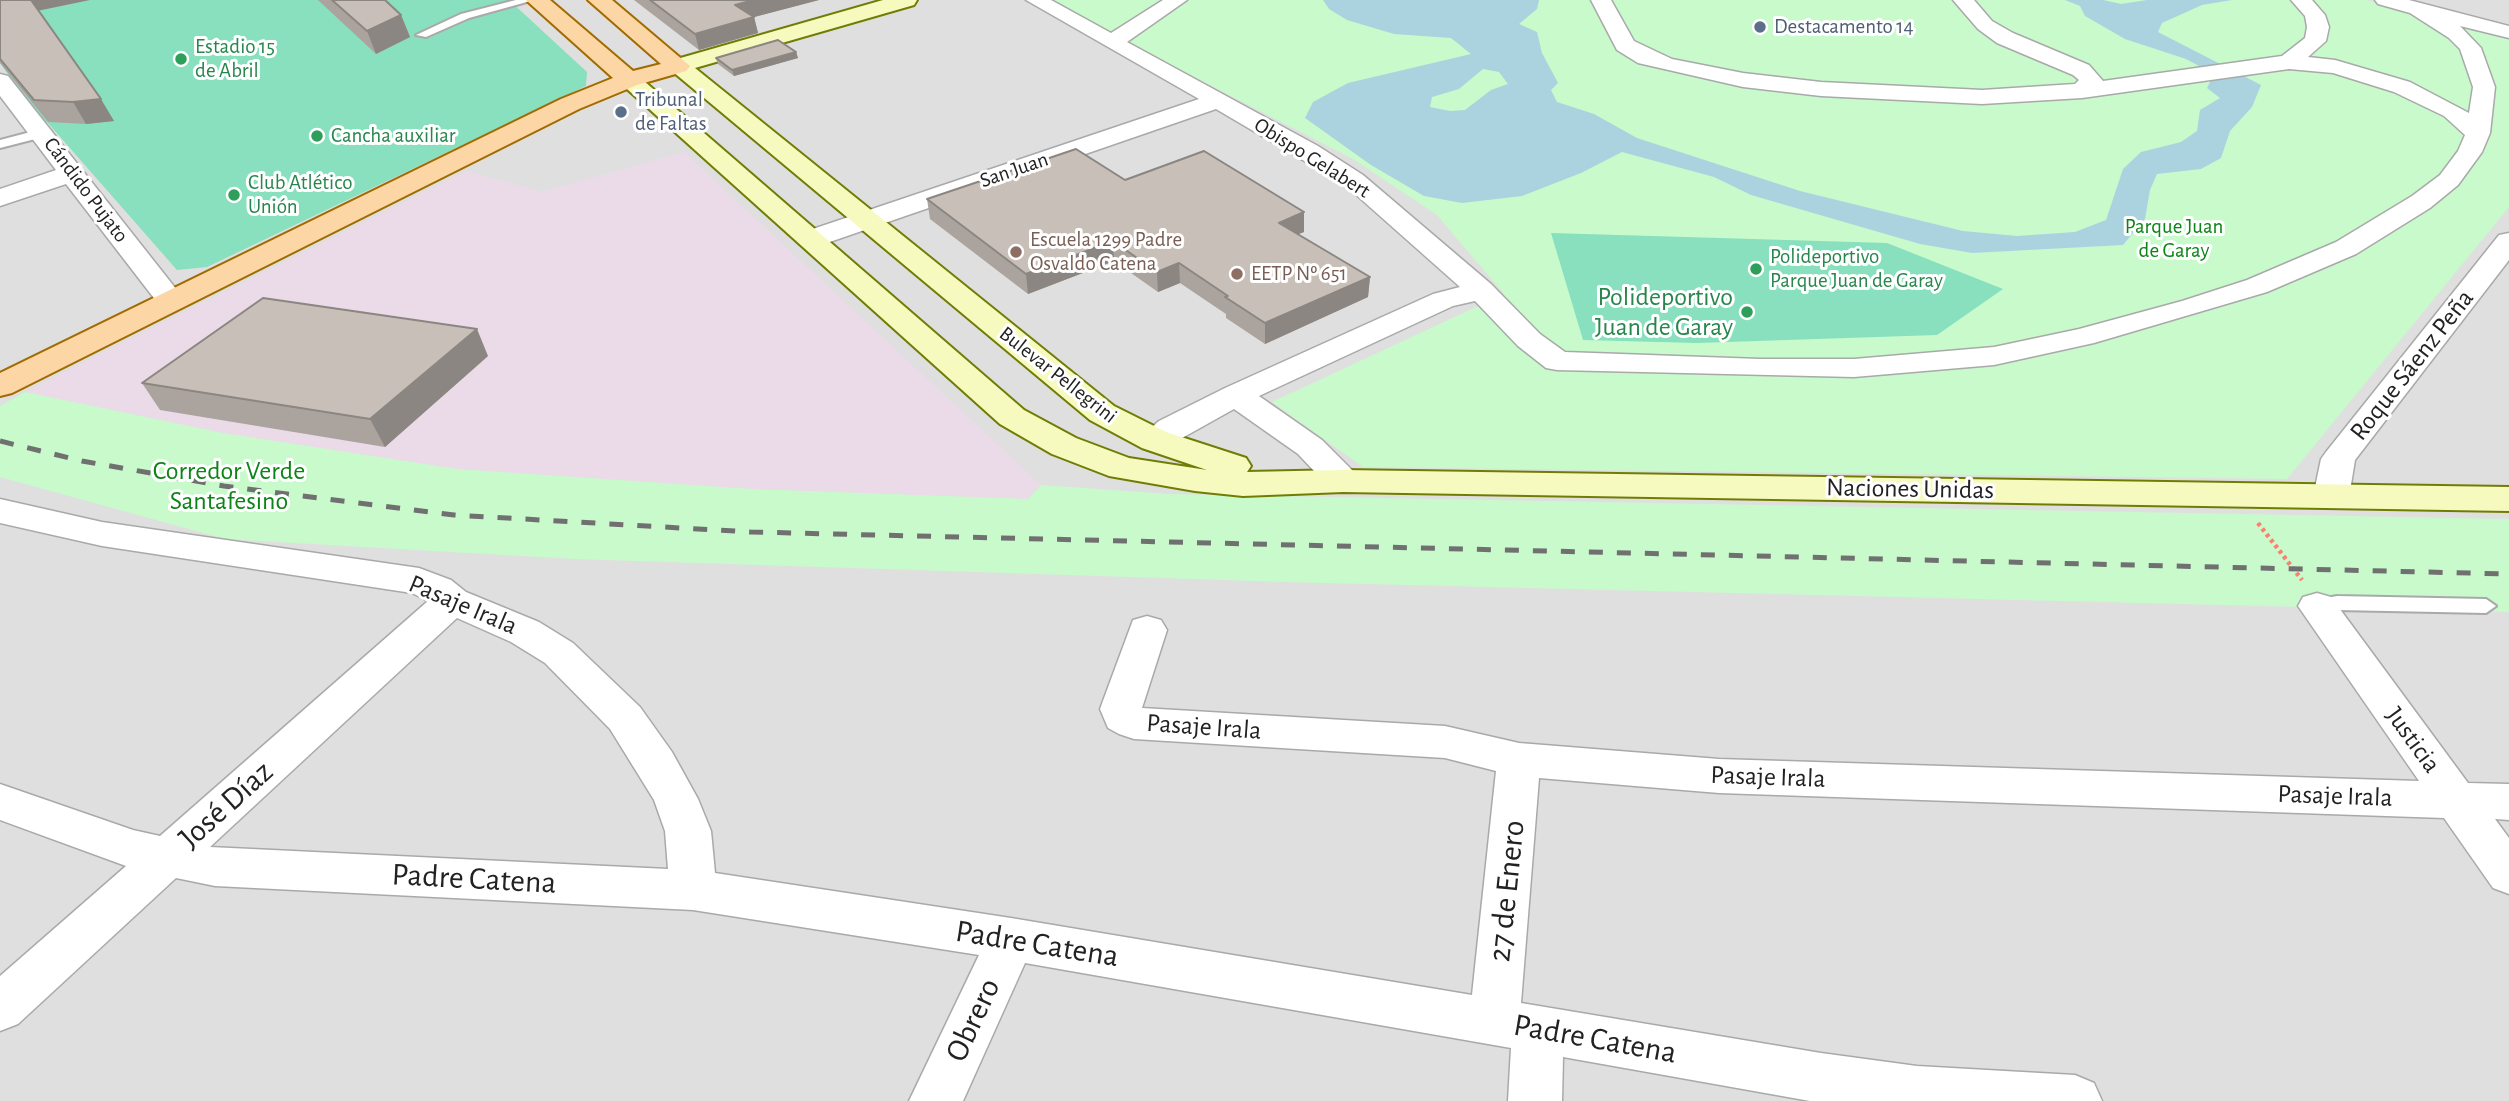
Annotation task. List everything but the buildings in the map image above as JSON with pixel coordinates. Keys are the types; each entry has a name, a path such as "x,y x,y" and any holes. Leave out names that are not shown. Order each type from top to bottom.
{"main road":[{"name":"Bulevar Pellegrini","path":"537,0 629,80"},
{"name":"Bulevar Pellegrini","path":"599,0 678,66"},
{"path":"0,386 570,104 629,80 678,66"},
{"path":"0,375 139,315"}],"street":[{"path":"678,66 906,0"},
{"name":"Obispo Gelabert","path":"1035,0 1309,151 1354,180 1481,290 1530,340 1557,361 1760,368 1854,368 1948,362 2095,334 2256,286 2346,248 2421,202 2449,180 2470,152 2478,133"},
{"path":"1112,42 1177,0"},
{"path":"1601,0 1625,45 1632,51 1667,65 1702,73 1821,89 1982,97 2082,91 2289,62 2335,67 2402,87 2452,111 2478,133"},
{"path":"1963,0 1995,32 2081,70 2092,80 2082,91"},
{"path":"2289,62 2315,41 2318,27 2315,15 2301,0"},
{"path":"2385,0 2509,32"},
{"path":"2417,8 2457,33 2470,48 2484,87 2478,133"},
{"path":"2055,59 2121,73 2169,79"},
{"name":"Bulevar Pellegrini","path":"678,66 869,219 1029,355 1102,413 1154,440 1219,463 1327,481"},
{"name":"Bulevar Pellegrini","path":"629,80 1012,417 1063,446 1122,468 1195,480 1243,484 1327,481"},
{"name":"Cándido Pujato","path":"5,95 42,133 170,300"},
{"name":"San Juan","path":"811,239 1217,101"},
{"path":"0,198 72,173"},
{"name":"Roque Sáenz Peña","path":"2331,497 2339,459 2509,240"},
{"path":"1154,440 1171,428 1236,395 1443,300 1481,290"},
{"path":"968,378 987,380 1011,376 1025,364 1029,355"},
{"path":"1236,395 1310,447 1327,481"},
{"name":"Naciones Unidas","path":"1327,481 2509,499"},
{"name":"Pasaje Irala","path":"0,511 102,534 419,581 438,589 452,601 525,632 559,653 625,718 657,764 676,799 688,831 692,890"},
{"name":"José Díaz","path":"0,1008 452,601"},
{"name":"Justicia","path":"2317,606 2509,874"},
{"name":"Pasaje Irala","path":"1147,630 1121,709 1123,717 1134,723 1445,742 1520,760 1719,776 2509,802"},
{"name":"27 de Enero","path":"1520,760 1516,1026 1535,1101"},
{"name":"Padre Catena","path":"0,802 132,849 167,859 215,867 692,890 1011,939 1821,1078 1917,1091 2076,1101"},
{"name":"Obrero","path":"936,1101 1011,939"}],"lane":[{"path":"422,35 465,16 529,0"},
{"path":"0,144 42,133"},
{"path":"2317,606 2337,603 2486,606"}],"path":[{"path":"2267,534 2317,606"}],"shaded area":[{"path":"0,0 2509,0 2509,1101 0,1101"},
{"path":"684,152 1041,485 1028,499 752,489 457,469 223,433 25,392 466,171 542,192"}],"green space":[{"name":"Club Atlético Unión","path":"0,0 509,0 587,72 586,86 207,267 177,270 47,122 42,123 0,63"},
{"name":"Parque Juan de Garay","path":"1045,0 2366,0 2509,37 2509,207 2287,479 1363,467 1272,402 1504,294 1437,215 1353,159"},
{"name":"Polideportivo Parque Juan de Garay","path":"1551,233 1887,243 2003,289 1937,335 1697,343 1583,340"},
{"name":"Corredor Verde Santafesino","path":"25,392 223,433 457,469 752,489 1028,499 1041,485 1170,494 2509,519 2509,612 1285,582 575,559 225,539 0,477 0,406"}],"water":[{"path":"1323,0 1539,0 1537,9 1519,24 1537,32 1542,53 1558,83 1551,90 1557,102 1594,114 1637,138 1800,191 1963,231 2017,236 2075,232 2106,220 2123,169 2141,152 2181,142 2197,131 2200,110 2220,98 2207,88 2214,74 2186,59 2125,39 2085,16 2080,6 2065,0 2103,0 2121,4 2147,0 2232,0 2202,5 2162,23 2158,32 2261,85 2252,107 2230,131 2221,158 2201,169 2157,174 2150,190 2145,219 2123,245 1972,253 1920,244 1751,195 1714,177 1622,152 1581,173 1522,196 1462,203 1424,196 1371,165 1305,118 1313,102 1348,83 1471,54 1451,38 1394,34 1347,20 1329,9","holes":["1483,69 1499,72 1508,84 1491,90 1465,110 1450,111 1430,107 1432,97 1459,89"]}],"railway":[{"path":"0,441 82,461 224,486 454,515 751,532 2509,574"}],"place":[{"name":"Destacamento 14","path":"1760,27"},
{"name":"Estadio 15 de Abril","path":"181,59"},
{"name":"Tribunal de Faltas","path":"621,112"},
{"name":"Cancha auxiliar","path":"317,136"},
{"name":"Club Atlético Unión","path":"234,195"},
{"name":"Escuela 1299 Padre Osvaldo Catena","path":"1016,252"},
{"name":"Polideportivo Parque Juan de Garay","path":"1756,269"},
{"name":"EETP Nº 651","path":"1237,274"},
{"name":"Polideportivo Juan de Garay","path":"1747,312"}]}
